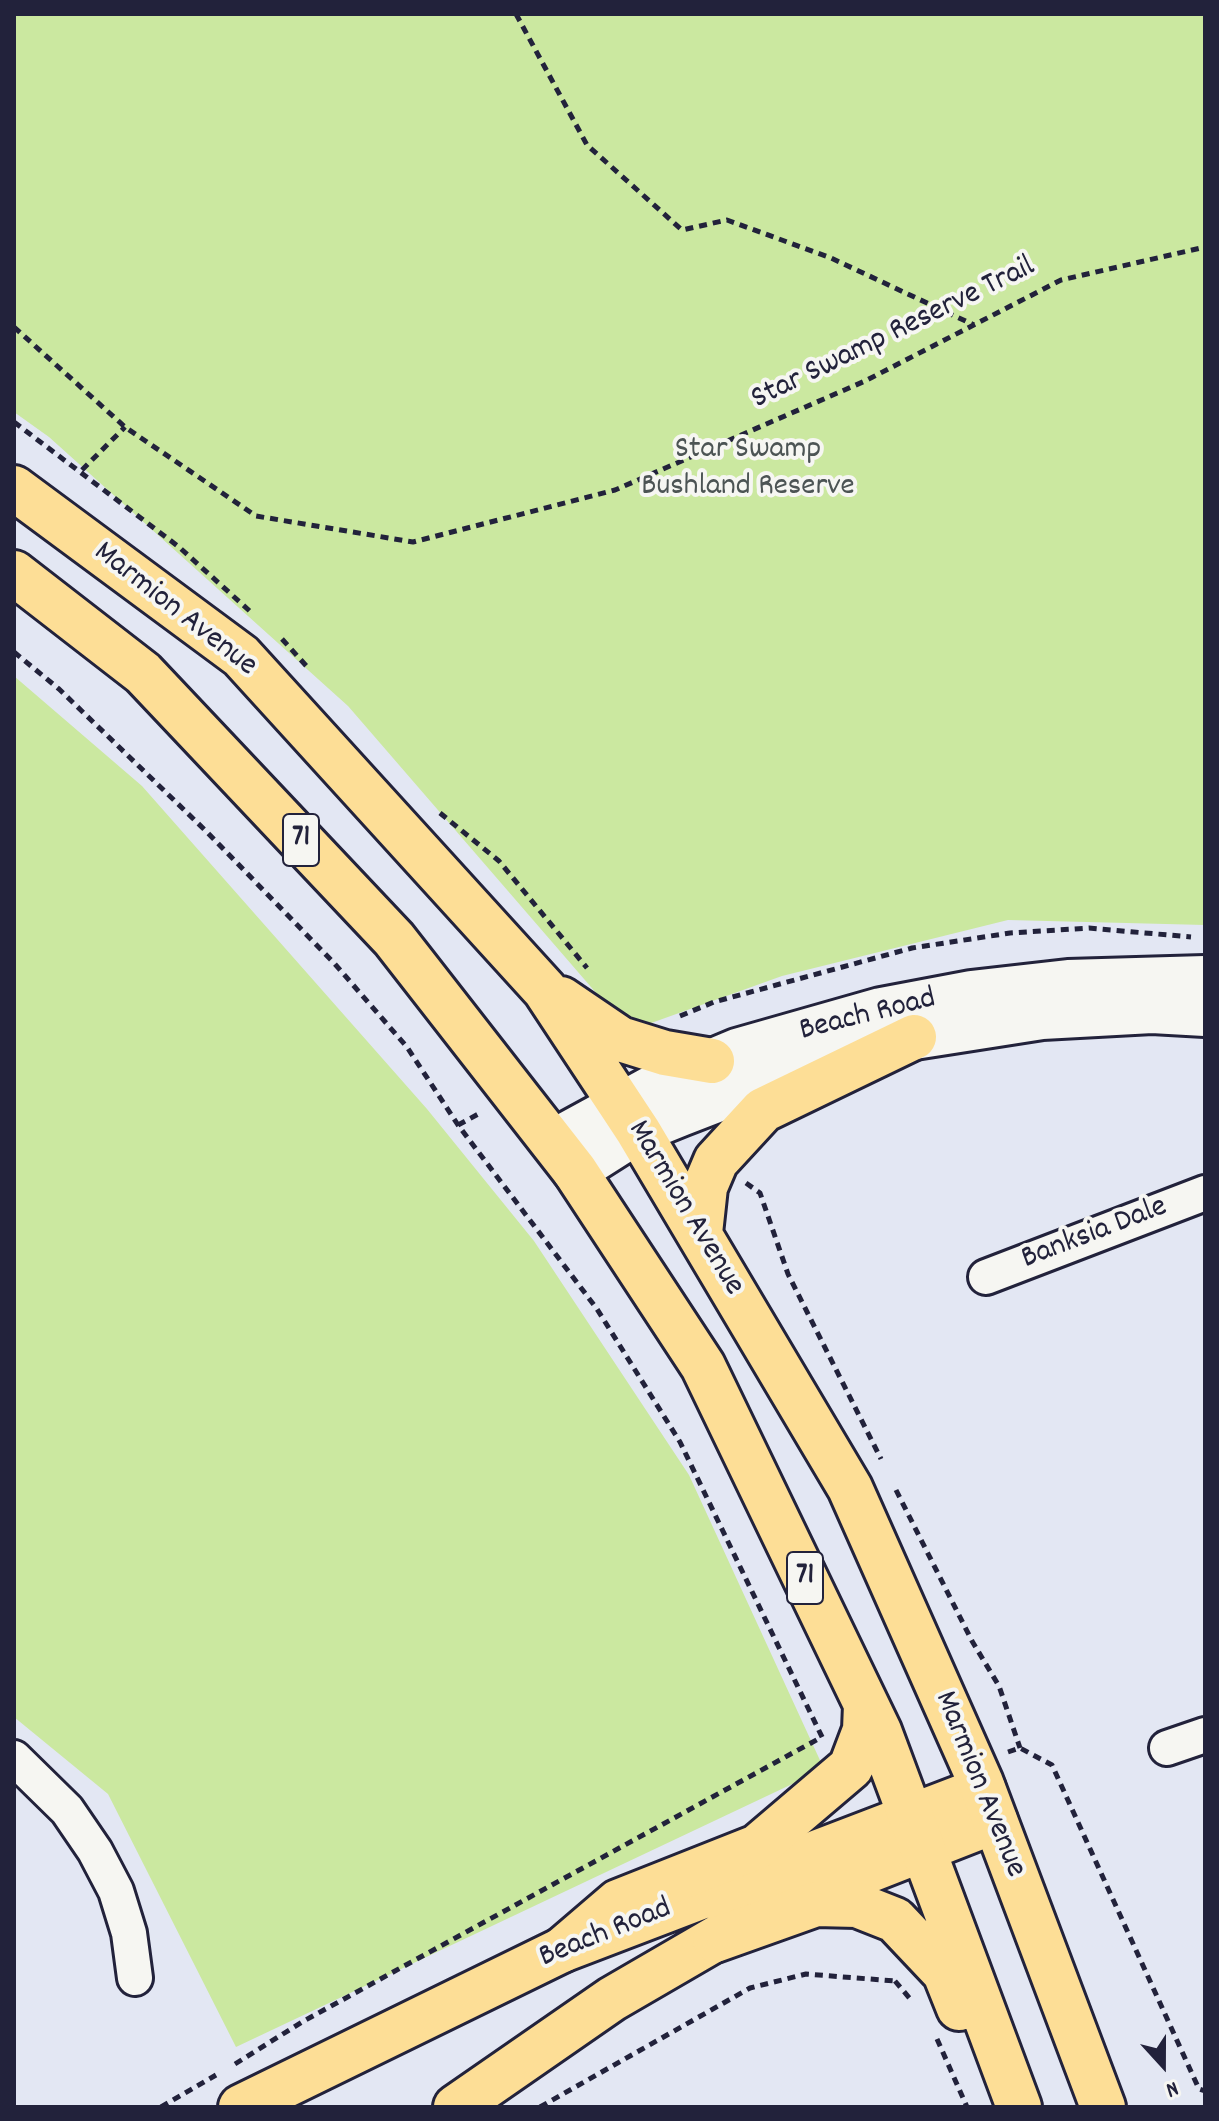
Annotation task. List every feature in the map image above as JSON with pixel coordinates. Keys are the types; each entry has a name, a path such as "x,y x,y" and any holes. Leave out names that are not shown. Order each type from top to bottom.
{"main road":[{"name":"Marmion Avenue","path":"14,488 241,656 545,990 630,1118 850,1488 989,1805 1103,2107"},
{"name":"Marmion Avenue","path":"14,573 143,673 394,939 564,1156 703,1366 866,1705 1019,2107"},
{"name":"Beach Road","path":"564,1156 630,1118 712,1061 881,1010 971,993 1068,982 1205,978"},
{"path":"545,990 620,1039 665,1053 712,1061"},
{"name":"Beach Road","path":"630,1118 914,1037 1042,1017 1152,1011 1205,1014"},
{"path":"700,1233 705,1187 716,1161 763,1110 914,1037"},
{"path":"562,1950 618,1902 757,1847 836,1752 865,1730 866,1705"},
{"name":"Beach Road","path":"241,2107 562,1950 916,1833 989,1805"},
{"name":"Beach Road","path":"456,2107 612,1999 760,1913 916,1833"},
{"path":"715,1940 816,1904 857,1905 895,1920 945,1973 997,2107"}],"street":[{"name":"Banksia Dale","path":"986,1277 1205,1193"},
{"path":"1167,1748 1205,1735"},
{"path":"14,1758 67,1810 95,1851 116,1891 129,1933 135,1978"}],"path":[{"path":"516,14 587,145 682,230 727,220 831,258 975,325"},
{"name":"Star Swamp Reserve Trail","path":"14,327 125,427 256,516 413,542 615,490 865,381 1061,280 1205,247"},
{"path":"82,470 125,427"},
{"path":"14,652 59,689 207,832 334,963 407,1047 458,1125 597,1309 680,1442 836,1752 302,2022 161,2107"},
{"path":"716,1161 760,1193 788,1274 885,1467"},
{"path":"892,1481 972,1641 999,1686 1020,1748"},
{"path":"540,2107 750,1988 806,1974 895,1981"}],"green space":[{"name":"Star Swamp Bushland Reserve","path":"14,14 1205,14 1205,925 1008,920 782,976 629,1031 348,706 49,437 14,412"},
{"path":"14,676 142,786 427,1109 534,1241 689,1475 824,1769 236,2047 108,1794 14,1717"}]}
